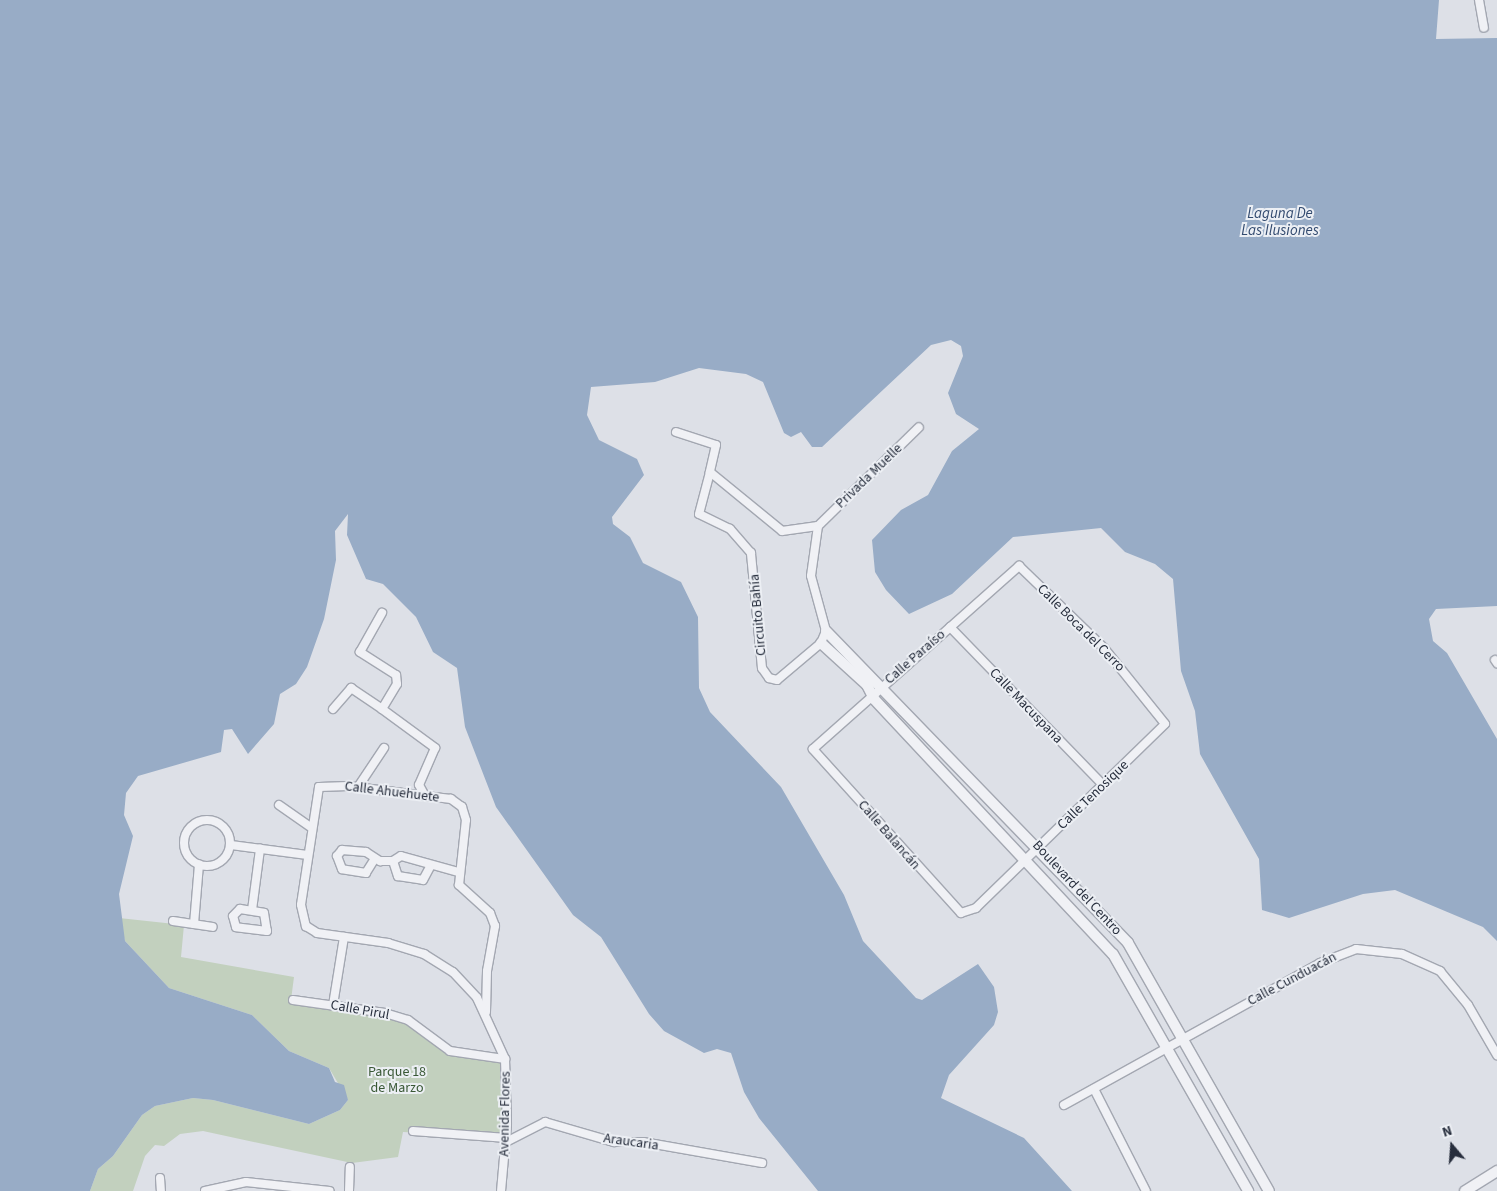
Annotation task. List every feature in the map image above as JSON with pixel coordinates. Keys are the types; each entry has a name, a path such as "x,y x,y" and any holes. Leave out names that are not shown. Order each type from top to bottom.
{"street":[{"path":"1479,0 1484,28"},
{"name":"Privada Muelle","path":"818,526 920,427"},
{"name":"Circuito Bahía","path":"676,432 716,445 699,514 730,529 751,553 764,673 777,680 821,643 826,631"},
{"path":"710,472 782,531 818,526 811,576 826,631"},
{"name":"Calle Paraíso","path":"813,749 1018,566"},
{"name":"Calle Boca del Cerro","path":"1018,566 1100,644 1161,716"},
{"path":"382,613 359,648 398,679 382,709"},
{"name":"Calle Macuspana","path":"950,626 1102,785"},
{"name":"Boulevard del Centro","path":"826,631 866,677 871,696 1113,954 1248,1191"},
{"name":"Boulevard del Centro","path":"821,643 881,687 1039,848 1128,943 1180,1039 1269,1191"},
{"path":"333,710 351,688 435,748 419,785 425,796"},
{"name":"Calle Tenosique","path":"968,912 1039,848 1162,729 1165,724 1161,716"},
{"path":"358,787 384,748"},
{"name":"Calle Balancán","path":"813,749 953,909 968,912"},
{"name":"Calle Ahuehuete","path":"310,827 319,787 358,787 456,801 462,807 466,820 458,872"},
{"path":"279,805 310,827 300,905 306,926 317,933 388,942 424,954 453,972 486,1012"},
{"path":"194,924 199,864 184,847 192,827 217,822 229,835 231,845 222,860 199,864"},
{"path":"231,845 307,855"},
{"path":"252,910 260,849"},
{"path":"377,860 366,873 342,869 337,856 342,850 366,852 377,860 393,862 401,856 426,860 430,867"},
{"path":"393,862 398,876 423,880 430,867"},
{"path":"430,867 458,872 463,892 494,920 486,1012"},
{"path":"252,910 267,917 267,930 236,928 235,912 252,910"},
{"path":"173,921 213,926"},
{"path":"333,1005 344,937"},
{"name":"Calle Cunduacán","path":"1064,1105 1168,1048 1180,1039 1334,956 1372,949 1402,954 1440,971 1468,1005 1497,1055"},
{"name":"Calle Pirul","path":"294,1000 333,1005 408,1020 454,1052 505,1059"},
{"name":"Avenida Flores","path":"486,1012 505,1059 506,1140 501,1191"},
{"path":"1094,1089 1145,1189 1136,1191"},
{"name":"Araucaria","path":"506,1140 545,1122 614,1142 643,1142 762,1164"},
{"path":"414,1131 506,1140"},
{"path":"349,1191 350,1167"},
{"path":"1465,1191 1497,1171"},
{"path":"160,1178 161,1191"},
{"path":"205,1191 246,1182 330,1191"}],"green space":[{"name":"Parque 18 de Marzo","path":"119,918 184,925 181,957 294,977 291,1000 406,1022 438,1046 503,1061 507,1138 403,1132 398,1157 352,1163 203,1131 180,1134 164,1146 155,1145 145,1156 133,1191 90,1191 98,1169 113,1156 142,1115 155,1106 193,1098 213,1100 309,1124 340,1110 348,1100 329,1068 289,1051 252,1015 169,988 125,941"}],"water":[{"name":"Laguna De Las Ilusiones","path":"0,0 1439,0 1436,39 1497,38 1497,606 1436,609 1429,619 1433,641 1447,653 1497,739 1497,941 1483,927 1395,890 1363,894 1289,918 1262,910 1259,859 1200,754 1195,711 1181,671 1173,579 1155,564 1125,552 1101,528 1013,537 952,594 909,614 886,590 875,572 872,540 901,510 928,495 952,451 979,429 956,414 948,393 963,356 961,346 951,340 931,345 822,447 812,447 801,432 791,437 784,433 763,382 746,374 699,368 655,382 591,387 587,415 599,440 637,459 644,475 612,517 613,524 630,537 643,563 681,582 698,617 699,688 710,712 781,787 844,895 863,941 916,998 922,1000 978,964 994,987 998,1012 994,1025 949,1075 941,1098 1024,1138 1072,1191 818,1191 759,1118 744,1092 731,1053 717,1049 704,1053 664,1031 649,1014 601,937 573,915 496,807 465,727 457,668 433,652 416,617 383,584 366,579 347,535 348,514 335,531 336,560 324,619 307,667 296,684 280,694 274,724 248,754 232,729 224,730 221,752 138,776 126,793 124,815 133,836 119,894 125,941 169,988 252,1015 289,1051 329,1068 335,1082 344,1085 348,1100 340,1110 309,1124 213,1100 193,1098 155,1106 142,1115 113,1156 98,1169 90,1191 0,1191"}]}
